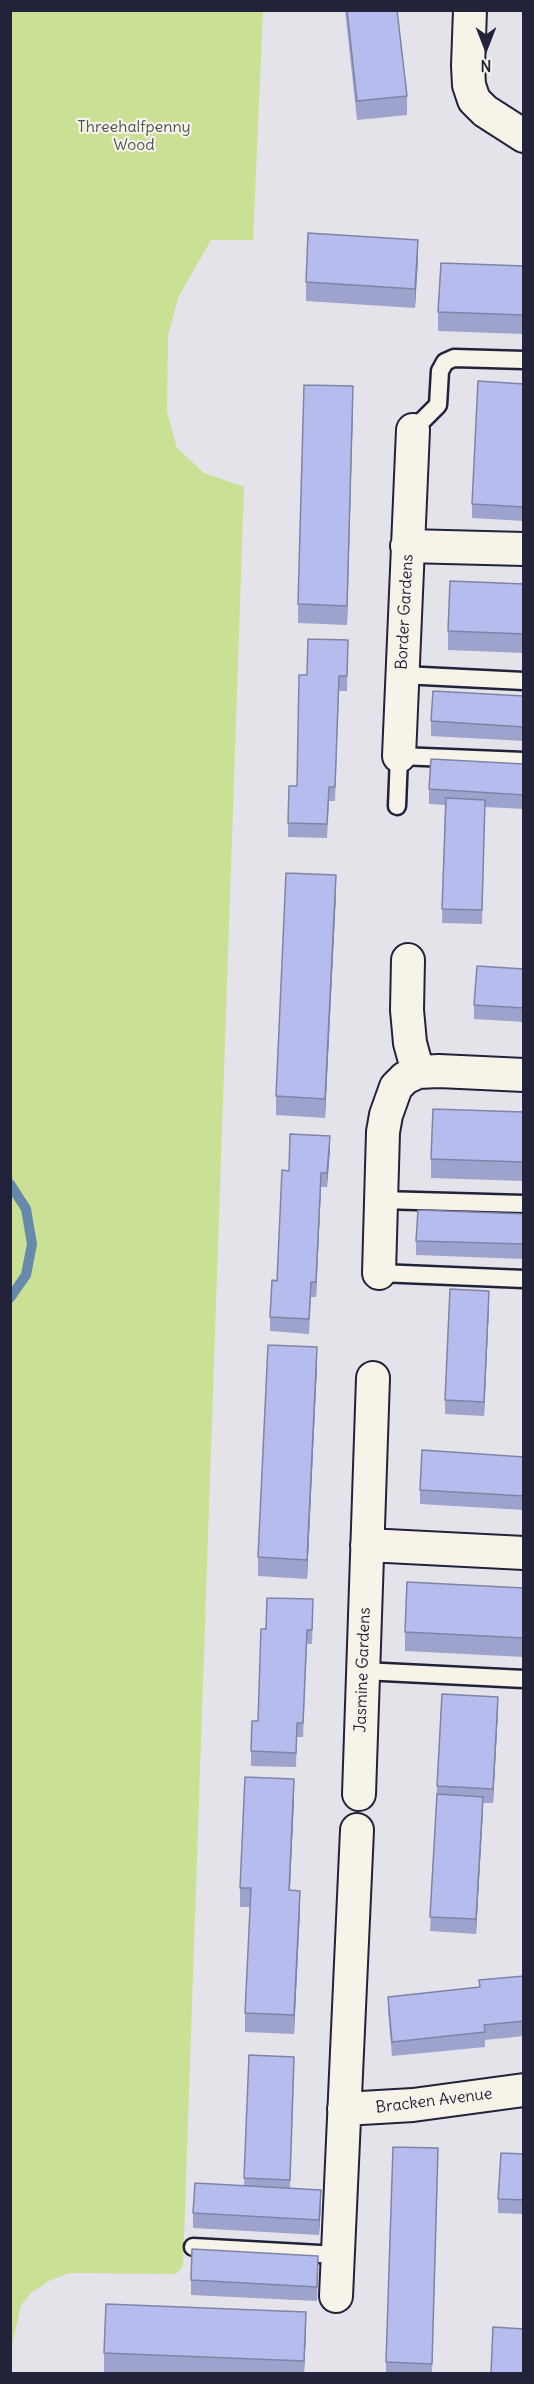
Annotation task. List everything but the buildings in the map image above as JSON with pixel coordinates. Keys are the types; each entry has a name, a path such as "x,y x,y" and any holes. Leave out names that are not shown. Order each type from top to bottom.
{"street":[{"path":"470,10 468,66 469,86 474,100 485,111 524,136"},
{"path":"407,546 413,430"},
{"name":"Border Gardens","path":"399,756 407,546 524,549"},
{"path":"408,960 407,1010 410,1043 418,1072"},
{"path":"379,1273 383,1132 389,1100 396,1087 405,1078 418,1072 524,1075"},
{"name":"Jasmine Gardens","path":"359,1794 373,1378"},
{"path":"367,1545 524,1553"},
{"path":"336,2296 357,1830"},
{"name":"Bracken Avenue","path":"344,2109 413,2105 524,2090"}],"lane":[{"path":"413,430 438,405 440,371 445,362 454,358 524,360"},
{"path":"402,675 524,681"},
{"path":"397,806 399,756 524,761"},
{"path":"381,1200 524,1204"},
{"path":"379,1273 524,1279"},
{"path":"363,1671 524,1679"},
{"path":"193,2247 338,2255"}],"green space":[{"name":"Threehalfpenny Wood","path":"11,10 263,11 253,240 211,240 178,298 168,336 167,412 177,448 204,473 244,487 183,2266 176,2274 69,2273 49,2281 32,2292 21,2305 11,2350"}],"waterway":[{"path":"10,1184 26,1209 32,1244 26,1275 10,1298"}]}
